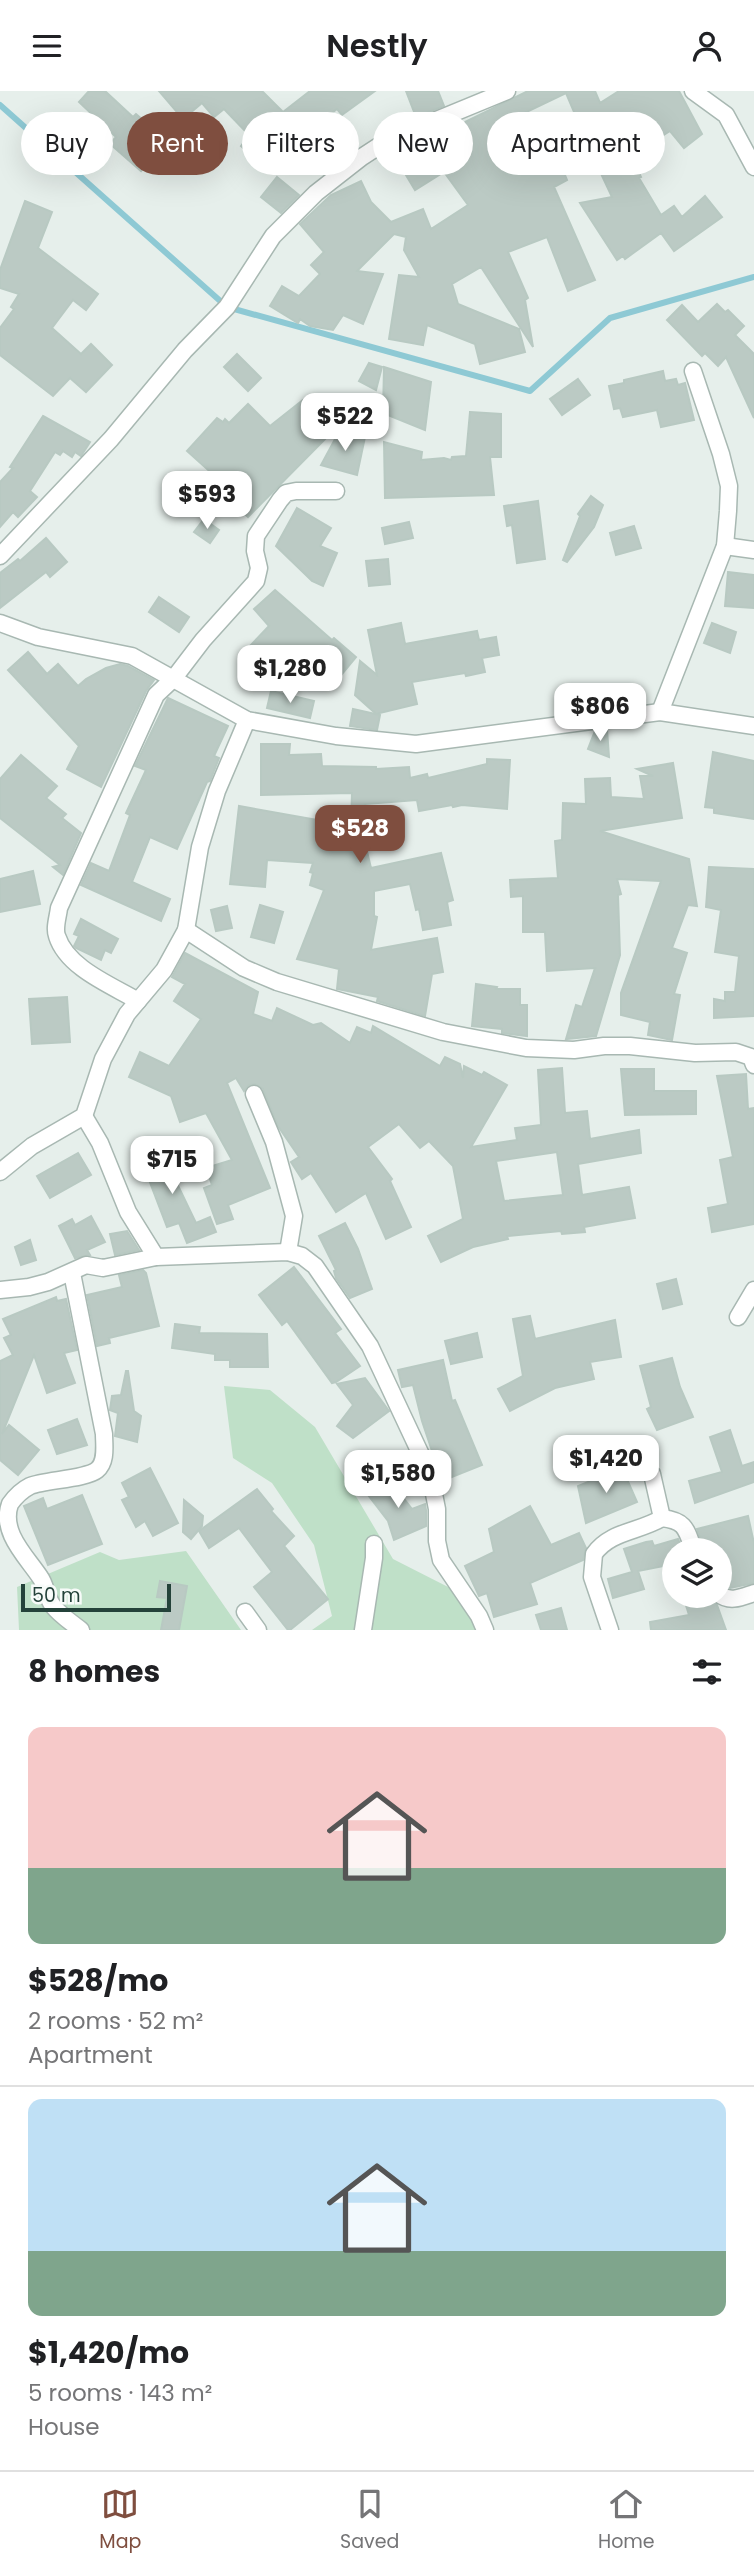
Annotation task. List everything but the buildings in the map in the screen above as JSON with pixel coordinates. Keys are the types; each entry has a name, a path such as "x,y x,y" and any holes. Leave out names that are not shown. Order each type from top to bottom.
{"street":[{"path":"0,556 111,439 185,350 227,307 273,236 316,193 388,140 507,91"},
{"path":"693,91 726,115 754,167"},
{"path":"660,712 724,546 729,487 721,454 693,371"},
{"path":"138,1002 79,966 63,950 55,933 59,908 156,695 174,678 203,640 256,581 259,568 255,551 256,536 286,493 336,491"},
{"path":"724,546 754,550"},
{"path":"0,623 38,637 132,656 247,720 336,736 415,744 660,712 754,726"},
{"path":"0,1172 32,1146 84,1116 103,1059 127,1014 164,970 186,930 200,846 217,791 247,720"},
{"path":"186,930 244,968 277,982 443,1032 526,1048 574,1050 630,1046 695,1053 736,1052 753,1059"},
{"path":"254,1094 274,1142 292,1205 294,1216 288,1252"},
{"path":"84,1116 100,1143 128,1212 156,1257"},
{"path":"0,1290 29,1287 72,1273 86,1265 103,1268 156,1257 288,1252 302,1256 316,1266 370,1346 430,1474 437,1509 437,1541 441,1560 479,1616 485,1630"},
{"path":"72,1273 104,1434 101,1465 92,1473 30,1486 17,1495 8,1507 4,1521 9,1538 42,1579 44,1591 53,1607 81,1630"},
{"path":"738,1317 754,1290"},
{"path":"652,1474 662,1518"},
{"path":"610,1630 592,1577 594,1554 609,1538 650,1525 662,1518 677,1520 686,1528 689,1538"},
{"path":"363,1630 374,1544"},
{"path":"732,1598 754,1593"},
{"path":"245,1612 258,1630"}],"green space":[{"path":"224,1386 270,1390 315,1427 393,1559 454,1590 479,1630 312,1630 332,1616 314,1545 272,1483 233,1458"},
{"path":"186,1551 241,1630 19,1630 17,1587 100,1552 119,1560"}],"waterway":[{"path":"0,105 227,307 530,391 610,318 754,277"}]}
